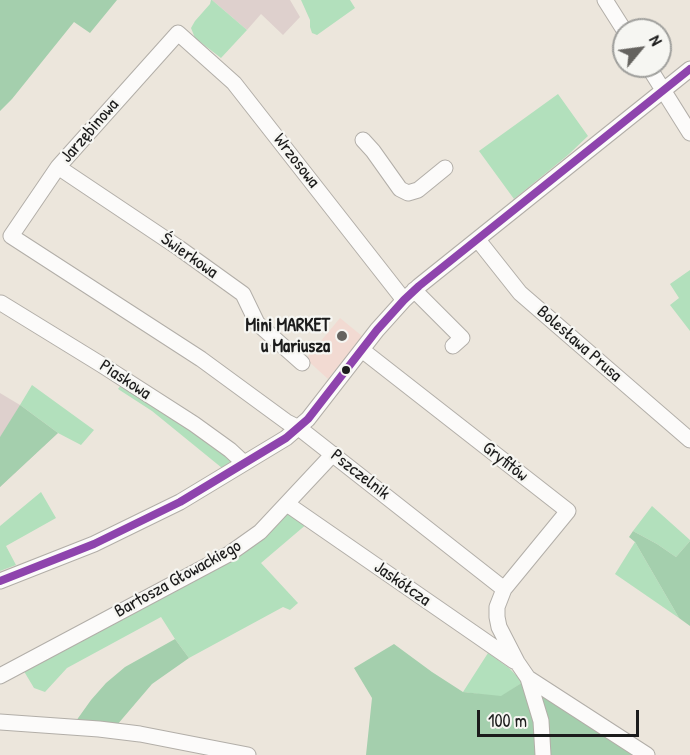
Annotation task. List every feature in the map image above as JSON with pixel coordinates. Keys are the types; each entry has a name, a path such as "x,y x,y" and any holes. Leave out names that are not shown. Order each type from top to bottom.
{"street":[{"path":"604,0 616,18"},
{"name":"Jarzębinowa","path":"11,236 58,167 178,33"},
{"name":"Wrzosowa","path":"178,33 234,83 409,295 462,338 453,346"},
{"path":"0,581 94,544 180,502 286,438 308,418 409,295 690,69"},
{"path":"656,78 690,133"},
{"path":"363,140 400,189 408,194 417,190 445,168"},
{"name":"Świerkowa","path":"58,167 243,294 257,323 302,363"},
{"name":"Pszczelnik","path":"11,236 201,359 286,422 299,428 504,589"},
{"name":"Bolesława Prusa","path":"478,240 520,294 690,440"},
{"name":"Piaskowa","path":"1,303 194,424 231,450 244,463"},
{"name":"Gryfitów","path":"362,350 568,512 504,589"},
{"name":"Bartosza Głowackiego","path":"0,675 229,554 260,532 333,454"},
{"name":"Jaskółcza","path":"287,504 516,662"},
{"path":"504,589 497,607 499,627 516,662 528,678 647,755"},
{"path":"528,678 541,722 543,755"},
{"path":"0,722 130,733 248,755"}],"shaded area":[{"path":"212,0 290,0 300,17 283,35 261,14 247,30"},
{"path":"340,318 362,336 328,379 306,359"},
{"path":"0,393 58,433 0,487"}],"green space":[{"path":"0,0 117,0 90,33 74,22 0,111"},
{"path":"211,0 247,30 221,58 195,38 191,28"},
{"path":"301,0 350,0 355,8 317,35 312,33 310,20"},
{"path":"558,94 588,136 514,199 479,151"},
{"path":"690,270 690,331 670,305 679,298 670,284"},
{"path":"123,382 233,460 222,468 152,411 118,389"},
{"path":"32,385 94,430 81,445 58,433 20,405"},
{"path":"20,405 58,433 0,487 0,437"},
{"path":"41,492 56,518 6,546 16,565 0,571 0,526"},
{"path":"652,506 690,540 676,557 633,531"},
{"path":"289,509 308,523 261,563 298,603 290,610 283,607 189,658 161,617 67,668 45,692 34,688 22,668 104,627"},
{"path":"633,531 676,557 690,541 690,626 679,618 635,542 629,537"},
{"path":"635,542 679,618 615,574"},
{"path":"175,639 189,658 152,684 117,725 76,721 106,683 125,667"},
{"path":"394,644 463,692 501,696 523,682 536,722 538,755 366,755 372,698 354,668"},
{"path":"488,653 509,668 523,682 501,697 463,692"},
{"path":"540,695 639,755 547,755"}],"transit line":[{"path":"0,581 94,544 180,502 286,438 308,419 377,330 419,286 690,69"}],"place":[{"name":"Mini MARKET u Mariusza","path":"342,336"}]}
